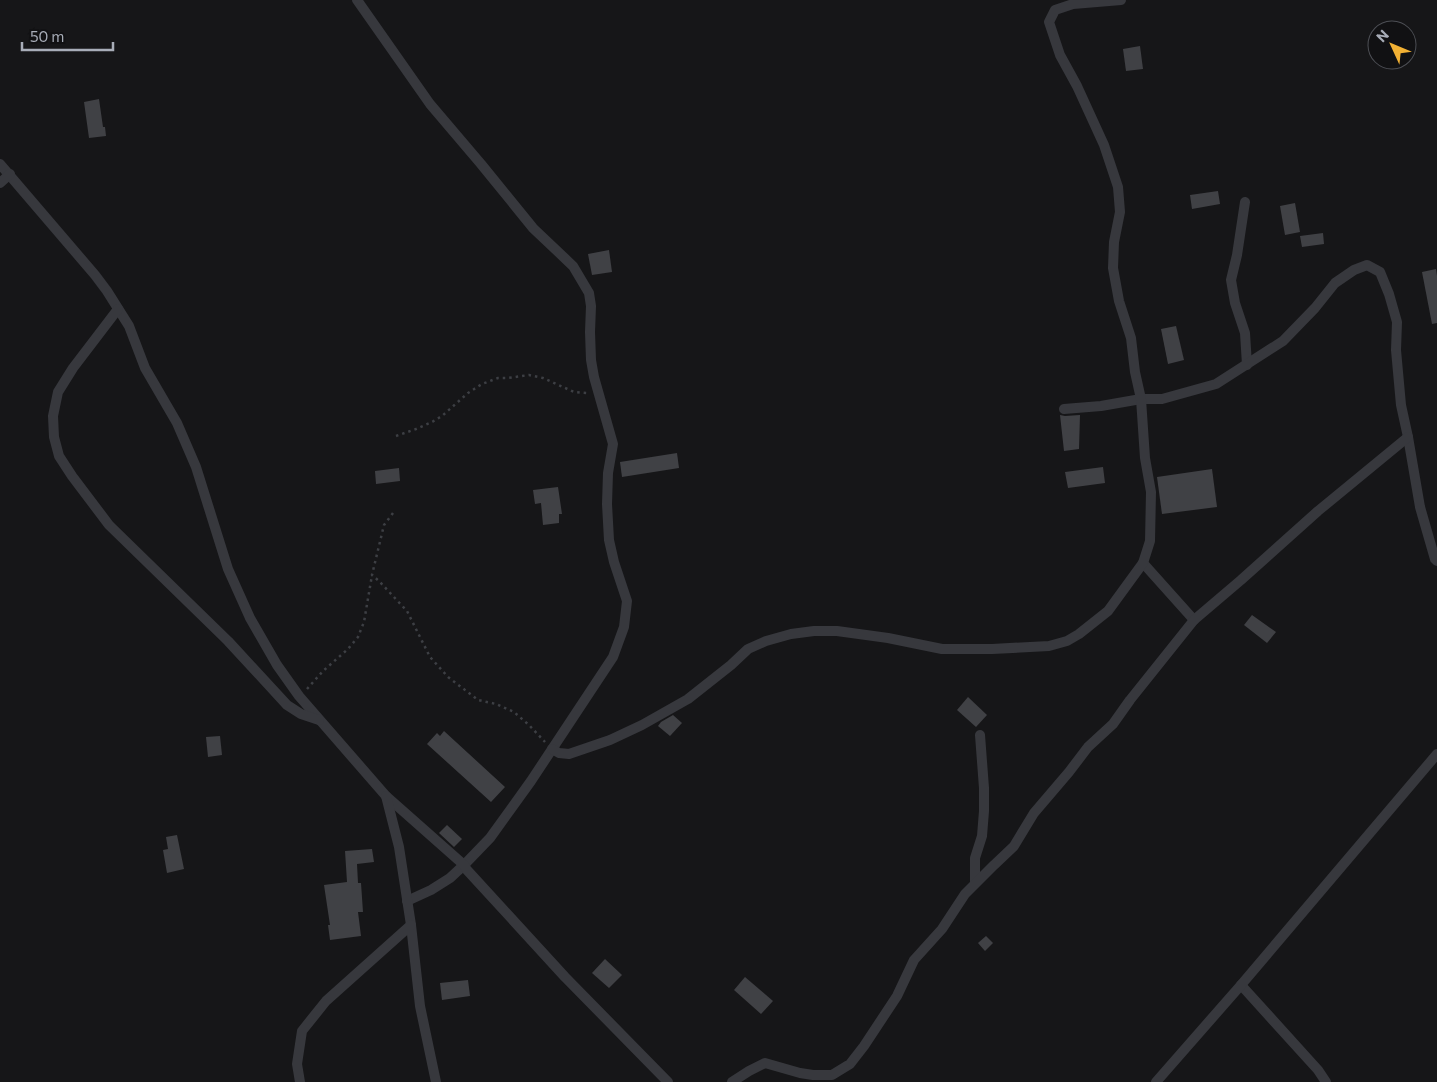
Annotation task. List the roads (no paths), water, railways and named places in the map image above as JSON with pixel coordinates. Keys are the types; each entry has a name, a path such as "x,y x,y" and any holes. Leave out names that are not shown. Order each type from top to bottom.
{"street":[{"path":"357,0 430,104 533,228 573,266 589,293 591,306 591,360 613,444 608,474 609,540 627,601 624,627 613,657 532,781 490,838 464,865 450,878 431,890 407,901"},
{"path":"552,749 559,753 569,754 610,740 642,725 688,698 731,665 748,649 766,641 791,634 837,631 888,638 942,649 1049,646 1067,641 1108,611 1143,563 1150,541 1151,492 1145,458 1141,400 1131,338 1119,301 1113,268 1114,242 1120,212 1118,187 1104,145 1060,54 1049,22 1055,10 1073,4 1121,0"},
{"path":"0,164 95,275 128,326 145,368 177,423 196,467 228,569 250,618 277,665 299,696 386,796 464,865 565,978 668,1082"},
{"path":"0,183 10,174"},
{"path":"1245,202 1231,280 1235,303 1245,333 1246,365"},
{"path":"1064,409 1162,399 1216,384 1283,341 1335,284 1354,270 1367,265 1380,272 1397,322 1396,350 1401,405 1420,507 1437,561"},
{"path":"118,309 73,368 58,392 53,416 54,437 59,456 110,525 222,634 287,705 301,714 320,720"},
{"path":"732,1082 765,1063 813,1075 832,1075 850,1064 898,996 914,960 942,929 955,908 975,883 1014,846 1034,813 1070,772 1088,747 1113,724 1194,620 1318,511 1408,437"},
{"path":"1143,563 1194,620"},
{"path":"975,883 976,858 982,836 984,811 980,735"},
{"path":"1156,1082 1437,754"},
{"path":"386,796 399,847 411,925 420,1006 436,1082"},
{"path":"300,1082 297,1064 302,1030 326,1001 411,925"},
{"path":"1241,985 1318,1070 1326,1082"}]}
